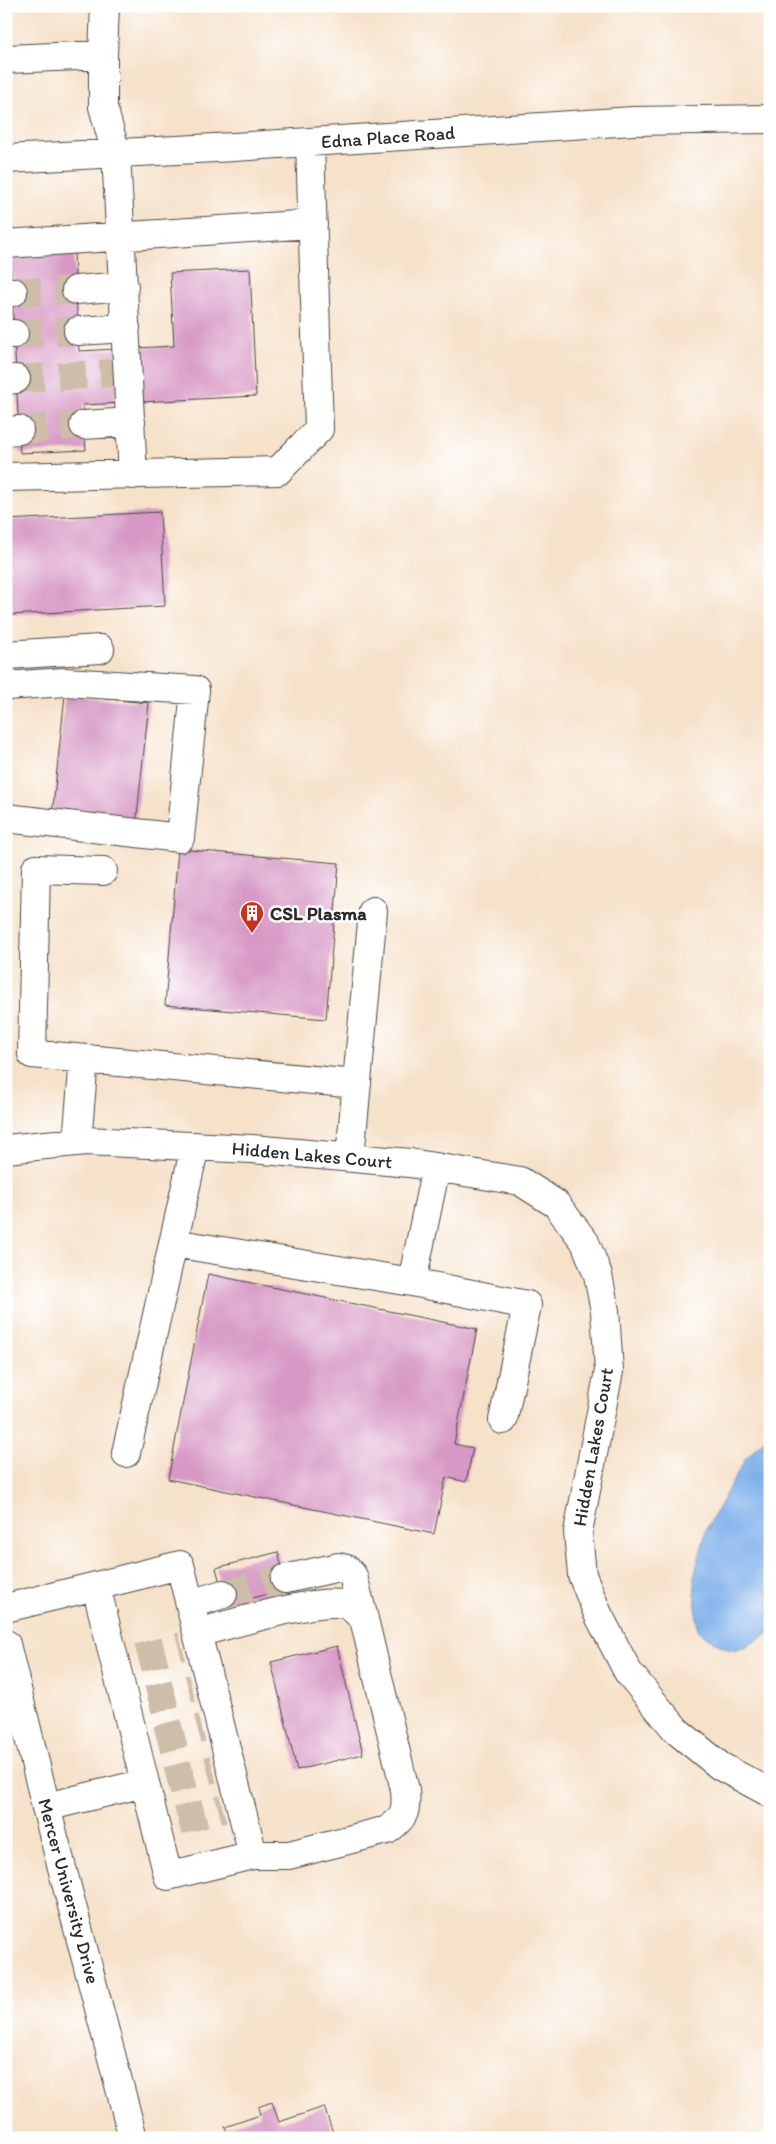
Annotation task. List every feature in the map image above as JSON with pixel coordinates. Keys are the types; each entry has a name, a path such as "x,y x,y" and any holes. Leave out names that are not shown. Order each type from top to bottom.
{"street":[{"path":"105,6 102,55 103,106 116,154 133,475"},
{"path":"6,59 102,55"},
{"name":"Edna Place Road","path":"6,160 633,121 770,119"},
{"path":"6,477 278,471 319,429 310,142"},
{"path":"6,244 313,224"},
{"path":"76,290 124,286"},
{"path":"78,331 126,328"},
{"path":"84,425 131,422"},
{"path":"6,655 100,649"},
{"path":"6,686 65,682 195,690 180,838 6,818"},
{"path":"103,871 36,869 32,1054 357,1084"},
{"path":"350,1158 373,911"},
{"path":"77,1142 84,1059"},
{"name":"Hidden Lakes Court","path":"6,1149 77,1142 252,1149 410,1162 520,1182 556,1204 585,1242 598,1275 605,1311 609,1371 578,1532 582,1575 598,1614 628,1672 676,1731 720,1766 770,1793"},
{"path":"126,1454 195,1146"},
{"path":"412,1282 436,1167"},
{"path":"173,1243 412,1282 527,1306 502,1420"},
{"path":"6,1608 180,1566 190,1604 193,1640 201,1686 231,1806 253,1855"},
{"path":"96,1586 127,1661 146,1743 153,1784 167,1824 168,1876 253,1855 290,1855 388,1830 399,1822 406,1806 405,1790 353,1576 347,1569 339,1567 285,1579"},
{"path":"190,1604 223,1594"},
{"path":"193,1640 301,1607 331,1603 348,1606 364,1619"},
{"name":"Mercer University Drive","path":"6,1644 46,1808 133,2138"},
{"path":"46,1808 153,1784"}],"water":[{"path":"770,1434 770,1633 739,1649 727,1649 698,1631 694,1577 707,1528 746,1458"}],"building":[{"path":"74,253 79,351 174,346 170,273 250,269 256,396 83,405 86,450 20,453 10,256"},
{"path":"160,512 165,606 10,615 6,520"},
{"path":"65,695 149,703 136,825 52,816"},
{"name":"CSL Plasma","path":"178,849 339,863 326,1019 165,1005"},
{"path":"208,1274 477,1329 454,1444 473,1448 466,1482 446,1477 434,1534 168,1479"},
{"path":"278,1552 287,1589 226,1605 216,1568"},
{"path":"337,1646 363,1754 297,1770 271,1662"},
{"path":"272,2102 279,2122 324,2107 335,2138 228,2138 225,2127 260,2115 258,2107"}],"tunnel":[{"path":"13,292 76,290"},
{"path":"14,334 78,331"},
{"path":"16,379 129,372"},
{"path":"19,430 84,425"},
{"path":"223,1594 285,1579"},
{"path":"138,1658 182,1646"},
{"path":"148,1700 192,1688"},
{"path":"157,1740 202,1728"},
{"path":"167,1781 213,1769"},
{"path":"178,1821 223,1809"}],"place":[{"name":"CSL Plasma","path":"252,934"}]}
